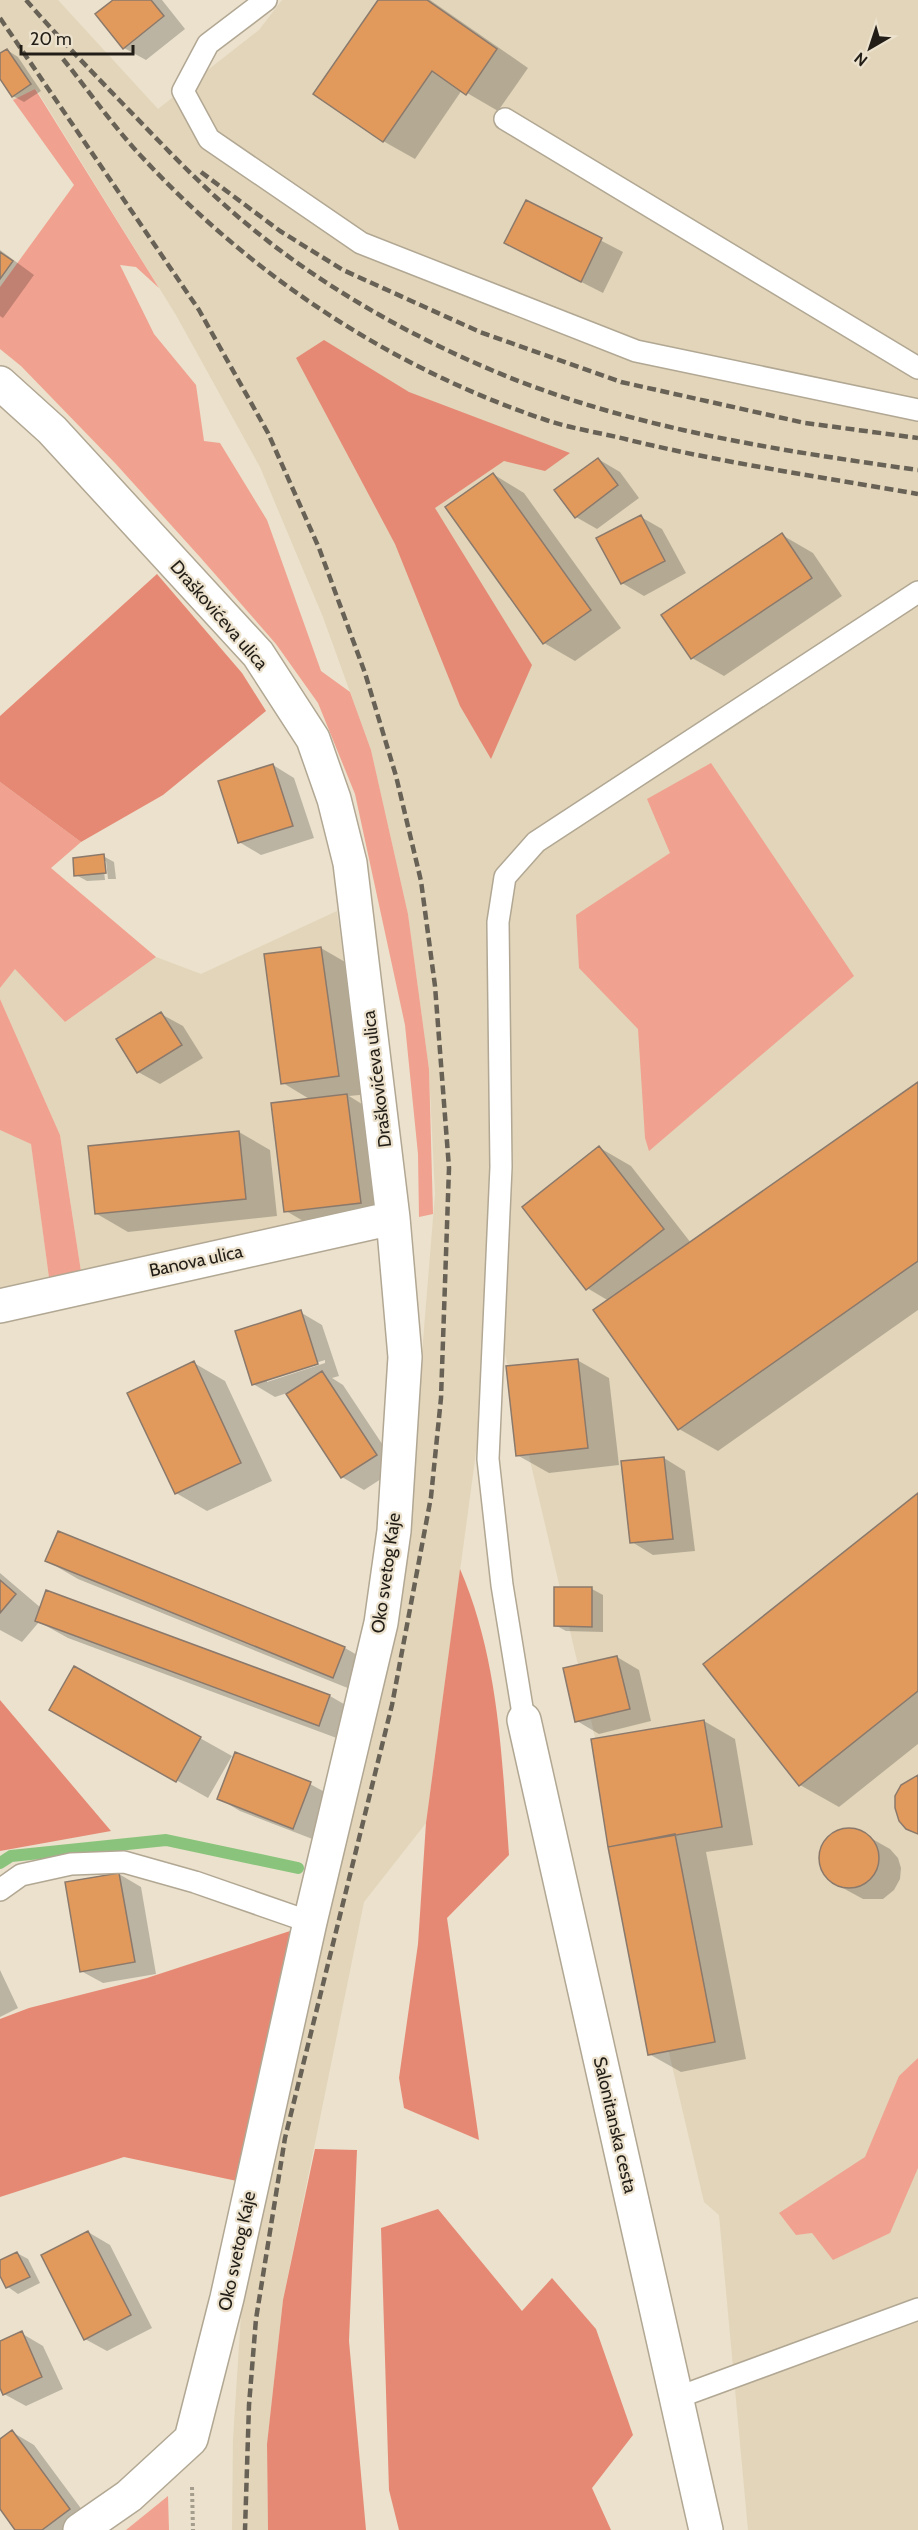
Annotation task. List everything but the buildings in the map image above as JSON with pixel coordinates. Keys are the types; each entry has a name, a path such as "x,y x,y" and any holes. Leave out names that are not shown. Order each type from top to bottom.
{"street":[{"name":"Draškovićeva ulica","path":"0,383 52,430 258,654 313,739 334,800 350,863 393,1218"},
{"name":"Banova ulica","path":"0,1306 393,1218"},
{"name":"Oko svetog Kaje","path":"80,2530 129,2496 191,2439 227,2298 310,1922 376,1644 394,1531 405,1357 393,1218"},
{"name":"Salonitanska cesta","path":"524,1720 706,2530"}],"lane":[{"path":"266,0 208,44 183,91 209,139 361,243 636,351 918,410"},
{"path":"505,119 918,368"},
{"path":"524,1720 502,1585 488,1459 501,1167 498,922 505,877 536,842 918,592"},
{"path":"0,1890 21,1875 71,1864 124,1862 195,1882 310,1922"},
{"path":"676,2398 918,2309"}],"shaded area":[{"path":"0,0 58,0 158,109 259,30 282,0 918,0 918,2530 748,2530 719,2215 704,2202 495,1311 426,1823 364,1902 283,2300 267,2444 268,2530 232,2530 233,2439 243,2284 410,1501 435,1194 429,1069 408,914 371,750 323,617 260,467 176,315 36,89 13,100 0,80"},
{"path":"35,89 159,288 136,267 120,265 154,334 196,385 204,441 220,443 267,520 321,671 350,692 371,750 408,914 429,1069 433,1214 419,1217 418,1154 405,1025 355,794 318,703 276,644 200,557 115,463 21,366 0,349 0,287 74,185 13,100"},
{"path":"324,340 409,392 570,453 545,471 504,461 435,508 532,665 491,759 460,706 395,544 296,358"},
{"path":"157,574 242,673 266,711 163,795 81,842 0,782 0,716"},
{"path":"711,763 854,976 649,1151 645,1138 638,1029 579,968 576,915 670,853 647,799"},
{"path":"0,782 81,842 51,868 156,957 65,1022 15,969 0,988"},
{"path":"337,911 378,1207 82,1278 60,1135 0,999 0,988 15,968 65,1022 156,957 201,974"},
{"path":"0,999 60,1135 82,1278 50,1285 31,1144 0,1130"},
{"path":"0,1130 31,1143 50,1285 0,1294"},
{"path":"460,1569 473,1603 491,1674 501,1746 509,1855 447,1918 479,2140 404,2108 399,2078 418,1944 426,1823"},
{"path":"0,1700 111,1831 0,1851"},
{"path":"290,1931 237,2181 124,2157 0,2197 0,2019 29,2008 147,1978"},
{"path":"918,2058 918,2168 890,2233 833,2260 812,2233 796,2235 779,2213 865,2157 899,2076"},
{"path":"315,2149 357,2150 349,2341 366,2530 268,2530 267,2444 283,2300"},
{"path":"438,2209 522,2311 552,2278 596,2329 633,2435 592,2488 611,2530 399,2530 389,2490 381,2228"},
{"path":"168,2496 169,2530 126,2530"}],"waterway":[{"path":"0,1863 11,1856 166,1840 298,1868"}],"railway":[{"path":"26,0 183,165 251,228 323,281 400,326 440,347 521,382 618,414 767,447 918,470"},
{"path":"0,18 199,310 268,433 319,548 365,673 396,776 421,881 435,986 449,1168 441,1398 431,1497 392,1705 285,2138 256,2319 249,2405 245,2530"},
{"path":"63,59 141,156 229,241 277,279 327,314 433,374 489,399 567,426 701,456 918,494"},
{"path":"201,172 280,231 343,270 480,332 621,382 805,423 918,438"}]}
